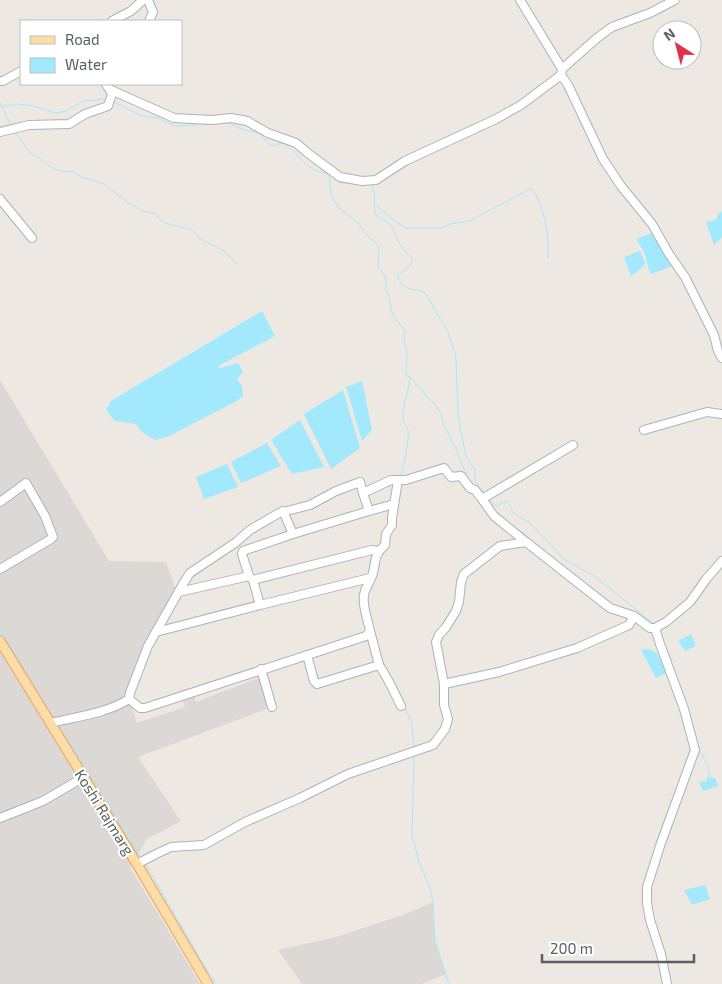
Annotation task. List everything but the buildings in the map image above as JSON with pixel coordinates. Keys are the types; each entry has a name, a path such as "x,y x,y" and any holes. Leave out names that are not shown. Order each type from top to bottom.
{"main road":[{"name":"Koshi Rajmarg","path":"0,641 84,778 142,862 208,984"}],"street":[{"path":"114,20 131,11 144,0"},
{"path":"148,0 153,12 149,20"},
{"path":"520,0 562,72 603,159 621,186 652,224 669,254 685,276 714,335 722,358"},
{"path":"0,131 29,125 68,124 85,114 105,108 108,90 174,118 212,120 231,118 246,121 268,133 296,143 340,177 362,181 376,180 405,161 521,105 562,72 597,38 612,28 675,0"},
{"path":"0,81 20,72"},
{"path":"0,199 32,238"},
{"path":"644,430 706,412 722,414"},
{"path":"485,497 573,445"},
{"path":"363,493 390,480 406,480 444,468 451,477 461,476 470,488 485,497 494,516 610,608 634,616 650,628 655,628 673,617 690,602 706,578 722,561"},
{"path":"398,480 392,525 386,534 385,545 378,551 372,575 363,596 378,665 388,678 389,684 401,706"},
{"path":"51,723 111,708 129,699 148,646 190,573 235,543 250,530 283,511 310,505 336,491 360,482 369,511"},
{"path":"0,502 26,483 45,516 53,537 51,540 0,569"},
{"path":"260,605 242,554 244,551 293,534 394,504"},
{"path":"283,511 293,534"},
{"path":"142,862 171,847 204,845 245,822 348,774 433,745 445,729 448,719 444,705 444,684 436,642 456,611 464,574 500,546 526,542"},
{"path":"180,592 372,550 378,551"},
{"path":"156,632 370,578"},
{"path":"444,684 498,672 577,648 629,625 634,616"},
{"path":"655,628 684,709 695,750 661,842 647,887 650,920 661,954 667,984"},
{"path":"129,699 140,708 145,708 366,636 370,630"},
{"path":"307,655 314,681 317,684 378,665"},
{"path":"262,669 272,707"},
{"path":"0,818 43,801 84,778"}],"shaded area":[{"path":"0,380 109,561 166,562 176,590 129,699 137,723 185,707 182,697 193,694 196,702 264,676 272,707 138,757 181,821 147,839 130,867 200,984 0,984"},
{"path":"433,902 435,941 446,974 421,984 302,984 278,950 336,937 403,915"}],"water":[{"path":"722,211 722,237 714,245 706,222 716,220 718,214"},
{"path":"654,232 657,241 675,265 651,274 637,239"},
{"path":"640,251 645,263 644,266 631,276 624,257"},
{"path":"262,311 275,336 218,366 220,368 238,363 243,372 237,379 242,386 243,396 235,402 167,437 155,440 142,432 136,424 115,421 106,410 111,401"},
{"path":"362,381 372,430 362,441 346,387"},
{"path":"343,390 360,448 331,469 304,414"},
{"path":"300,420 324,467 292,474 271,440"},
{"path":"267,443 281,466 241,483 231,462"},
{"path":"227,464 238,487 204,499 196,477"},
{"path":"691,634 696,646 685,651 678,641"},
{"path":"649,649 657,653 667,673 656,678 641,650"},
{"path":"707,777 715,778 718,786 703,791 699,782 707,781"},
{"path":"705,885 710,899 692,905 684,890"}],"waterway":[{"path":"2,105 29,105 56,113 66,111 84,101 106,99"},
{"path":"112,101 142,116 157,118 176,126 198,125"},
{"path":"0,103 12,127"},
{"path":"202,125 228,123 241,129 259,133 271,146 284,143 312,169 329,174 331,195 338,207 358,223 379,246 378,267 386,280 386,290 392,314 405,331 406,373 410,377 403,415 408,430 408,439 400,478"},
{"path":"15,132 30,153 49,166 60,171 74,172 81,177 104,184 127,202 143,211 155,214 164,223 190,229 201,239 224,251 237,264"},
{"path":"330,175 341,183 353,183"},
{"path":"371,184 376,214 391,225 400,244 412,261 397,276 400,282 407,287 426,294 448,332 456,357 458,416 466,456 475,470 475,481 485,494"},
{"path":"376,205 396,222 407,228 441,228 450,224 469,221 532,188 545,222 548,239 548,258"},
{"path":"412,378 441,414 443,423 469,481"},
{"path":"489,499 496,506 507,501 513,512 529,522 565,560 593,575 654,624"},
{"path":"0,629 53,718"},
{"path":"404,705 412,725 414,747"},
{"path":"57,724 142,858"},
{"path":"692,724 699,749 708,766 710,777"},
{"path":"685,765 691,749 690,745"},
{"path":"414,756 412,835 419,862 430,888 433,902 435,941 449,984"},
{"path":"670,829 674,820"},
{"path":"145,863 208,972 217,984"},
{"path":"668,970 671,984"}]}
